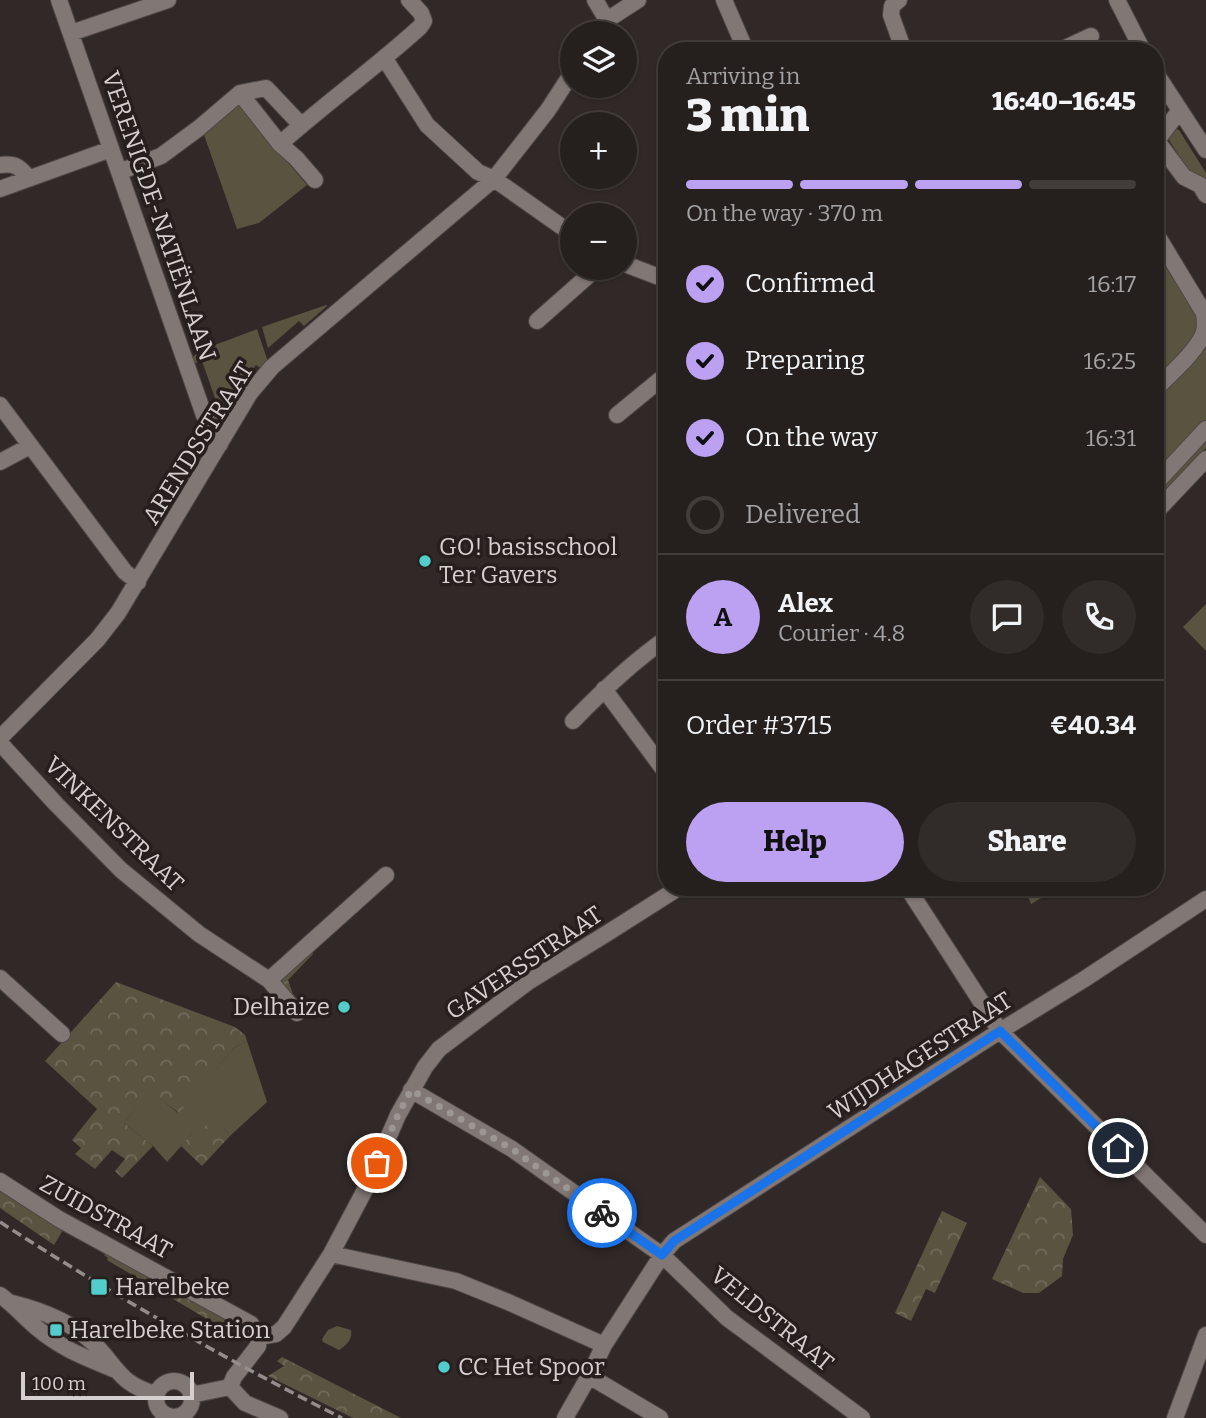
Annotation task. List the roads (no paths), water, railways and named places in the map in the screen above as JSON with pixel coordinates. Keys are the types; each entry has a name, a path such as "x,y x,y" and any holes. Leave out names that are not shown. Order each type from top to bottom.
{"street":[{"name":"VERENIGDE-NATIËNLAAN","path":"60,0 204,415 220,444"},
{"path":"71,33 168,0"},
{"path":"280,144 385,59 420,27 424,21 421,13 409,0"},
{"path":"595,0 601,21"},
{"path":"611,21 638,0"},
{"path":"724,0 742,42"},
{"path":"899,0 892,6 891,15 901,42"},
{"path":"1117,0 1138,42"},
{"path":"1078,42 1091,36"},
{"path":"385,59 427,125 478,172 494,179 560,226"},
{"path":"1164,86 1206,150"},
{"path":"119,172 161,156 240,93 266,88 301,125"},
{"name":"ARENDSSTRAAT","path":"0,741 97,640 118,613 250,393 272,367 494,179 560,91"},
{"path":"240,93 280,144 315,180"},
{"path":"1164,131 1180,110"},
{"path":"0,189 111,149"},
{"path":"1164,152 1184,177 1200,185 1206,195"},
{"path":"0,165 11,164 19,167 29,178"},
{"path":"1164,248 1204,313 1205,324 1203,334 1194,348 1164,380"},
{"path":"637,269 658,277"},
{"path":"537,321 583,280"},
{"path":"617,415 658,381"},
{"path":"0,405 125,572 138,582"},
{"path":"1164,474 1206,429"},
{"path":"0,462 30,446"},
{"path":"1164,503 1206,459"},
{"path":"573,721 604,689 658,644"},
{"path":"604,689 658,762"},
{"name":"VINKENSTRAAT","path":"0,741 56,804 121,870 199,933 269,980 297,1013"},
{"path":"269,980 386,875"},
{"name":"GAVERSSTRAAT","path":"259,1337 275,1334 284,1327 331,1254 368,1184 411,1090 439,1049 528,982 666,896"},
{"path":"913,896 1000,1031 1206,1235"},
{"name":"WIJDHAGESTRAAT","path":"565,1418 604,1345 662,1255 674,1241 1206,899"},
{"path":"0,978 62,1034"},
{"name":"VELDSTRAAT","path":"411,1090 512,1149 662,1255 727,1318 851,1415"},
{"name":"ZUIDSTRAAT","path":"0,1181 58,1219 251,1324 259,1337"},
{"path":"331,1254 456,1281 604,1345"},
{"path":"6,1299 49,1314 82,1333 97,1346 115,1370 137,1388 156,1394"},
{"path":"1175,1418 1206,1335"},
{"path":"229,1387 258,1346 259,1337"},
{"path":"589,1376 660,1418"},
{"path":"175,1381 185,1385 191,1395 191,1404 185,1413 176,1417 165,1417 155,1401 159,1388 164,1383 175,1381"},
{"path":"191,1395 229,1387"},
{"path":"229,1387 245,1403 280,1418"}],"railway":[{"path":"0,1222 168,1324 342,1418"}],"place":[{"name":"GO! basisschool Ter Gavers","path":"425,561"},
{"name":"Delhaize","path":"344,1007"},
{"name":"Harelbeke","path":"99,1287"},
{"name":"Harelbeke Station","path":"56,1330"},
{"name":"CC Het Spoor","path":"444,1367"}]}
